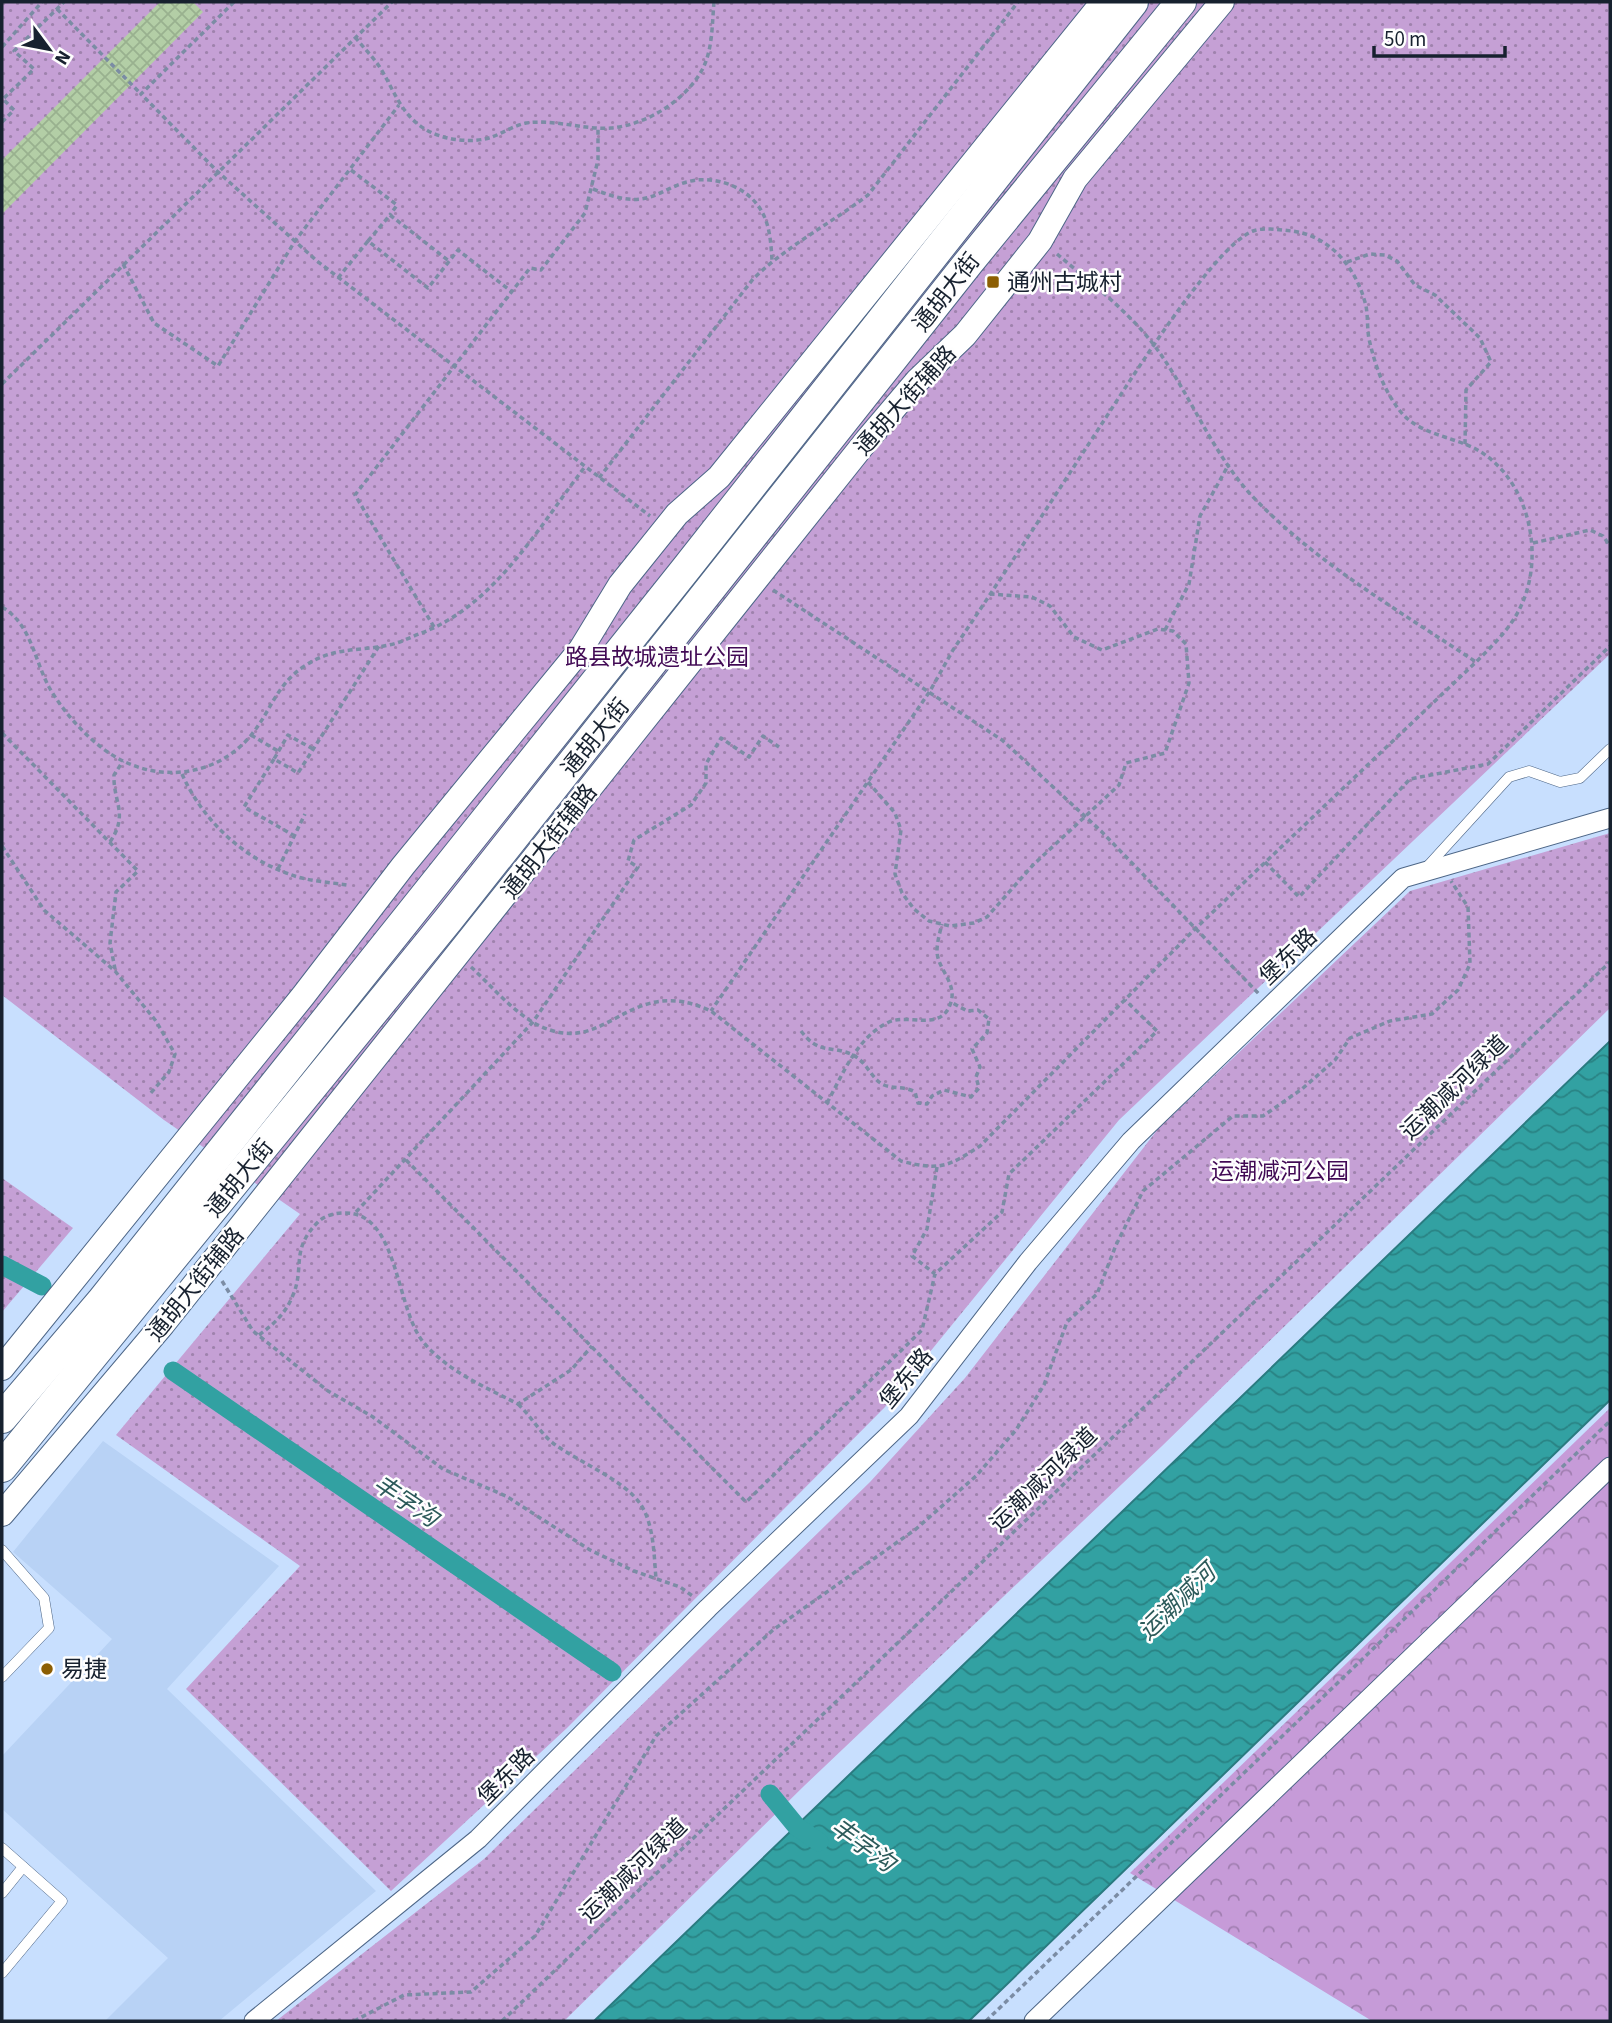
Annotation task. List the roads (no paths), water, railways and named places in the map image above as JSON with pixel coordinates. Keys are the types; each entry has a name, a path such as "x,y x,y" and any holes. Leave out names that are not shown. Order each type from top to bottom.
{"main road":[{"name":"通胡大街","path":"2,1418 109,1292 710,539 1133,2"},
{"name":"通胡大街","path":"2,1466 465,899 969,262 1181,2"}],"street":[{"path":"2,1368 261,1049 403,866 581,649 620,585 677,514 719,477 1103,2"},
{"name":"通胡大街辅路","path":"2,1514 163,1324 867,440 917,381 965,335 1040,240 1075,179 1222,2"},
{"name":"堡东路","path":"254,2021 478,1839 708,1608 909,1416 1028,1262 1131,1141 1403,878 1610,818"},
{"path":"1034,2021 1610,1467"}],"lane":[{"path":"1422,873 1509,777 1529,771 1560,782 1580,778 1610,749"},
{"path":"2,1550 44,1598 48,1628 2,1677"},
{"path":"2,1848 62,1901 2,1973"},
{"path":"2,1893 23,1867"}],"water":[{"name":"运潮减河","path":"1610,1041 1610,1400 969,2021 594,2021"}],"waterway":[{"name":"丰字沟","path":"2,1265 42,1286"},
{"name":"丰字沟","path":"173,1371 612,1672"},
{"name":"丰字沟","path":"770,1794 797,1827 819,1842"}],"place":[{"name":"通州古城村","path":"993,282"},
{"name":"易捷","path":"47,1669"}],"park label":[{"name":"路县故城遗址公园","path":"657,657"},
{"name":"运潮减河公园","path":"1280,1171"}]}
